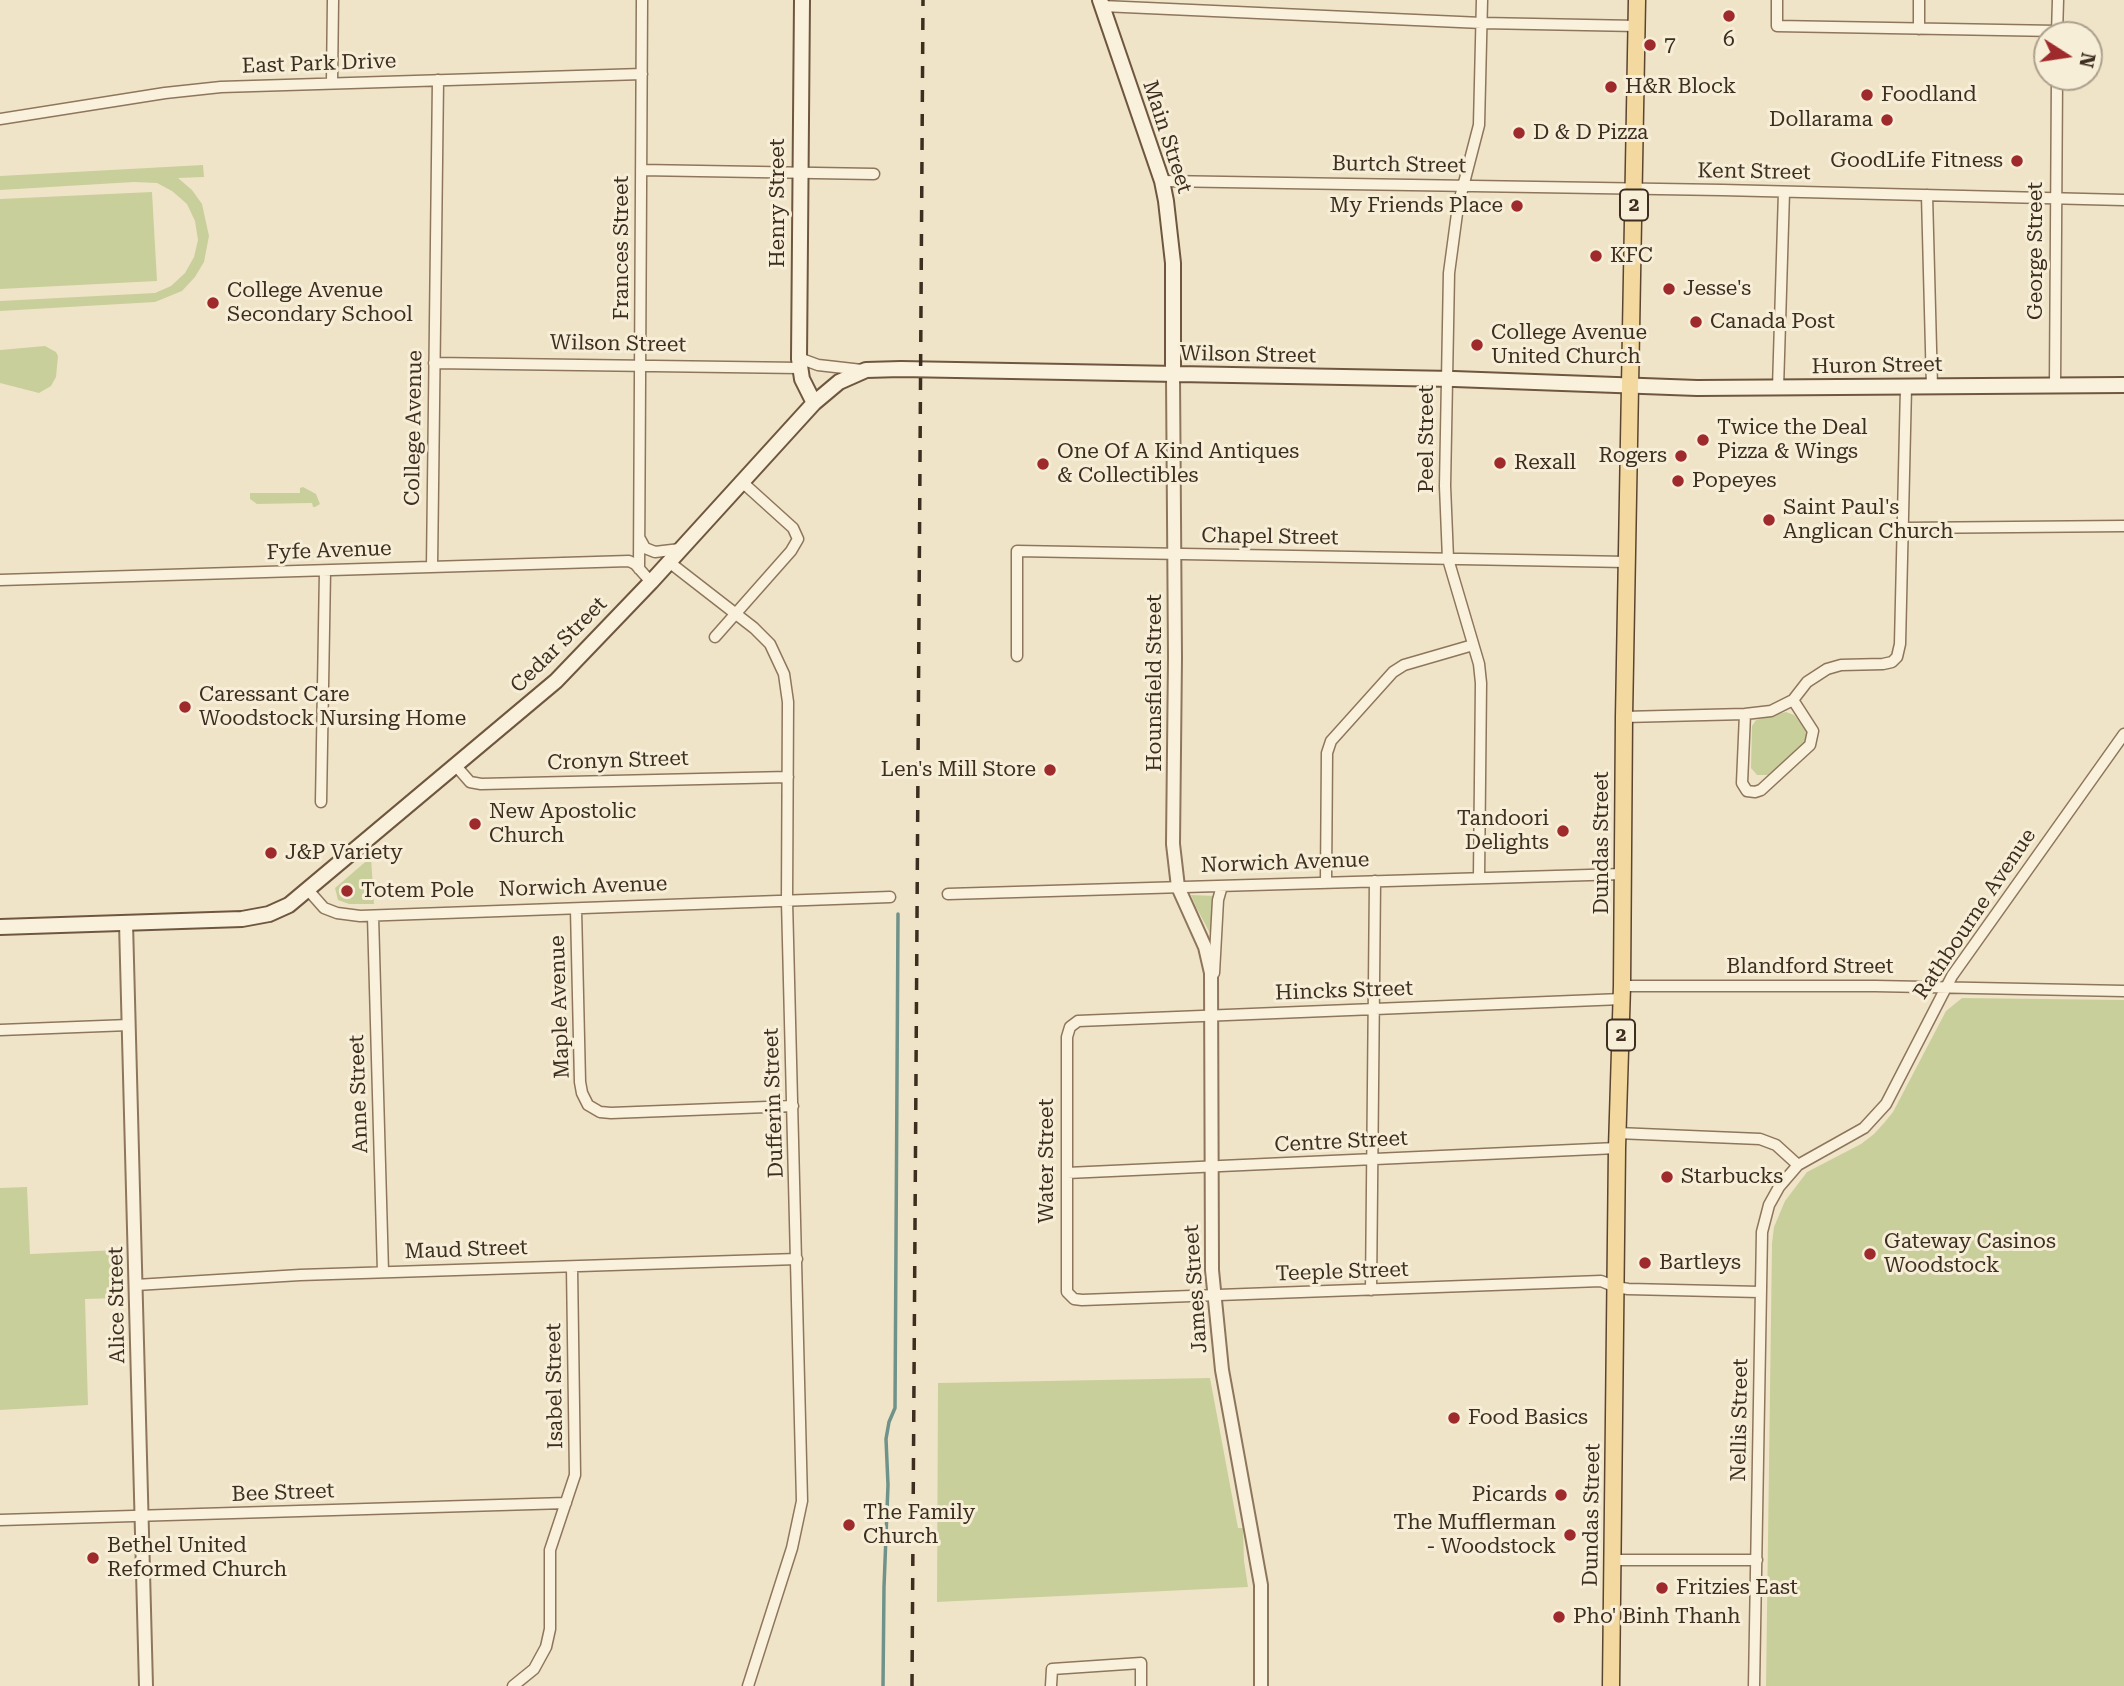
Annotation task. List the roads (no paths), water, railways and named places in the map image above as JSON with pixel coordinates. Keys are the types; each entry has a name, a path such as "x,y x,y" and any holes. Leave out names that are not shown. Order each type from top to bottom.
{"main road":[{"name":"Henry Street","path":"802,0 800,363 803,381 814,403"},
{"name":"Dundas Street","path":"1611,1686 1617,1140 1622,993 1624,717 1637,0"},
{"name":"Main Street","path":"1101,3 1162,181 1170,221 1173,263 1173,376"},
{"name":"Wilson Street","path":"814,403 839,382 866,370 901,369 1173,376 1446,378 1630,385"},
{"name":"Huron Street","path":"1630,385 1778,388 2124,385"},
{"name":"Cedar Street","path":"309,891 572,665 814,403"},
{"path":"0,927 256,917 284,908 309,891"}],"street":[{"path":"332,82 333,0"},
{"name":"Frances Street","path":"639,569 642,0"},
{"name":"Peel Street","path":"1479,877 1482,696 1479,664 1448,559 1445,486 1449,273 1458,205 1479,125 1482,0"},
{"path":"1777,0 1777,26 2033,32"},
{"path":"1919,0 1919,29"},
{"path":"2057,0 2057,21"},
{"path":"1101,3 1482,23 1637,26"},
{"name":"East Park Drive","path":"0,120 195,89 332,82 642,74"},
{"name":"College Avenue","path":"432,567 438,80"},
{"name":"George Street","path":"2054,384 2057,91"},
{"path":"641,170 874,174"},
{"name":"Burtch Street","path":"1162,181 1634,188"},
{"name":"Kent Street","path":"1634,188 2124,200"},
{"path":"1778,388 1784,192"},
{"path":"1927,195 1932,387"},
{"name":"Wilson Street","path":"435,363 641,366 800,363 866,370"},
{"name":"Hounsfield Street","path":"1173,376 1173,844 1178,887 1205,947 1212,984"},
{"path":"1624,717 1745,715 1771,711 1793,700 1807,682 1827,669 1841,665 1883,664 1892,662 1897,657 1900,644 1904,528 1906,387"},
{"path":"715,637 791,551 798,539 795,530 741,481"},
{"path":"1904,528 2124,526"},
{"path":"640,539 645,548 655,552 680,550"},
{"name":"Chapel Street","path":"1017,656 1017,551 1627,562"},
{"name":"Fyfe Avenue","path":"0,580 629,561 639,569"},
{"name":"Dufferin Street","path":"669,562 736,613 769,644 784,674 788,702 787,901 802,1501 792,1548 748,1686"},
{"path":"639,569 651,582"},
{"path":"321,803 325,571"},
{"path":"1326,882 1327,753 1331,741 1393,672 1404,665 1473,645"},
{"path":"1745,715 1742,783 1747,790 1755,792 1761,790 1810,746 1813,731 1793,700"},
{"name":"Rathbourne Avenue","path":"1798,1165 1851,1136 1879,1113 1944,988 2123,736"},
{"name":"Cronyn Street","path":"456,766 470,782 481,784 788,777"},
{"name":"Norwich Avenue","path":"948,894 1623,874"},
{"path":"1371,1290 1375,881"},
{"name":"James Street","path":"1222,886 1218,900 1212,984 1210,1232 1222,1370 1261,1586 1261,1686"},
{"name":"Norwich Avenue","path":"309,891 319,905 333,912 373,916 890,897"},
{"name":"Maple Avenue","path":"576,909 580,1082 588,1105 600,1112 611,1113 793,1106"},
{"name":"Anne Street","path":"373,916 383,1272"},
{"name":"Alice Street","path":"126,923 146,1686"},
{"name":"Blandford Street","path":"1622,993 1944,988 2124,991"},
{"name":"Hincks Street","path":"1070,1027 1078,1021 1088,1020 1375,1009 1622,993"},
{"path":"0,1030 129,1025"},
{"name":"Water Street","path":"1070,1027 1067,1037 1066,1287 1070,1296"},
{"name":"Centre Street","path":"1067,1173 1371,1160 1617,1140 1760,1139 1776,1145 1798,1165"},
{"name":"Nellis Street","path":"1754,1686 1762,1232 1767,1212 1779,1187 1798,1165"},
{"name":"Maud Street","path":"135,1285 383,1272 797,1259"},
{"name":"Isabel Street","path":"513,1686 534,1669 546,1647 550,1629 550,1550 576,1469 572,1267"},
{"name":"Teeple Street","path":"1070,1296 1082,1300 1601,1281 1616,1287 1760,1292"},
{"name":"Bee Street","path":"0,1521 566,1503"},
{"path":"1612,1560 1757,1560"},
{"path":"1051,1686 1052,1669 1140,1663 1141,1686"}],"waterway":[{"path":"883,1686 888,1485 886,1439 895,1408 898,914"}],"railway":[{"path":"912,1686 923,0"}],"place":[{"name":"6","path":"1729,16"},
{"name":"7","path":"1650,45"},
{"name":"H&R Block","path":"1611,87"},
{"name":"Foodland","path":"1867,95"},
{"name":"Dollarama","path":"1887,120"},
{"name":"D & D Pizza","path":"1519,133"},
{"name":"GoodLife Fitness","path":"2017,161"},
{"name":"My Friends Place","path":"1517,206"},
{"name":"KFC","path":"1596,256"},
{"name":"Jesse's","path":"1669,289"},
{"name":"College Avenue Secondary School","path":"213,303"},
{"name":"Canada Post","path":"1696,322"},
{"name":"College Avenue United Church","path":"1477,345"},
{"name":"Twice the Deal Pizza & Wings","path":"1703,440"},
{"name":"Rogers","path":"1681,456"},
{"name":"Rexall","path":"1500,463"},
{"name":"One Of A Kind Antiques & Collectibles","path":"1043,464"},
{"name":"Popeyes","path":"1678,481"},
{"name":"Saint Paul's Anglican Church","path":"1769,520"},
{"name":"Caressant Care Woodstock Nursing Home","path":"185,707"},
{"name":"Len's Mill Store","path":"1050,770"},
{"name":"New Apostolic Church","path":"475,824"},
{"name":"Tandoori Delights","path":"1563,831"},
{"name":"J&P Variety","path":"271,853"},
{"name":"Totem Pole","path":"347,891"},
{"name":"Starbucks","path":"1667,1177"},
{"name":"Gateway Casinos Woodstock","path":"1870,1254"},
{"name":"Bartleys","path":"1645,1263"},
{"name":"Food Basics","path":"1454,1418"},
{"name":"Picards","path":"1561,1495"},
{"name":"The Family Church","path":"849,1525"},
{"name":"The Mufflerman - Woodstock","path":"1570,1535"},
{"name":"Bethel United Reformed Church","path":"93,1558"},
{"name":"Fritzies East","path":"1662,1588"},
{"name":"Pho' Binh Thanh","path":"1559,1617"}]}
